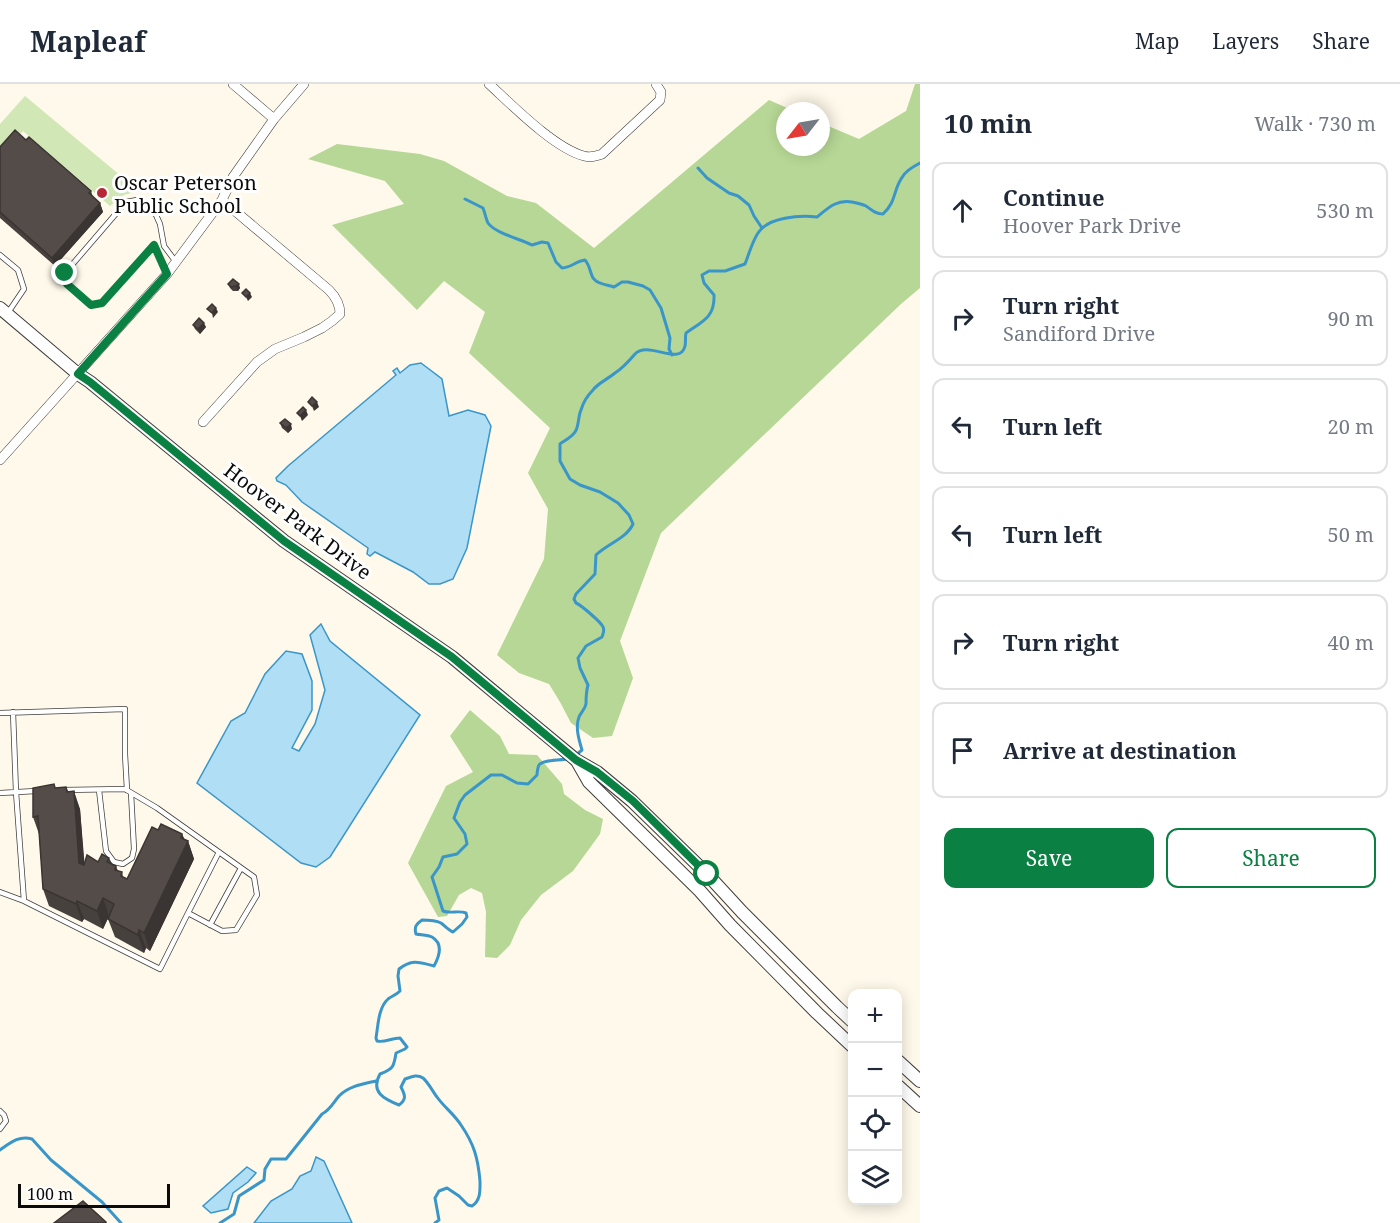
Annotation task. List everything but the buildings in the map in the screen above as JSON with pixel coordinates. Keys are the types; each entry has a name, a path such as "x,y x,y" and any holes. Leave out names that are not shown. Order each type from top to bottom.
{"street":[{"path":"233,84 274,119"},
{"path":"0,460 167,274 222,200 233,177 274,119 304,84"},
{"path":"489,84 541,131 568,149 584,156 594,157 602,154 660,100 661,92 656,84"},
{"path":"203,422 257,363 275,349 322,328 340,314 336,298 329,290 222,200"},
{"name":"Hoover Park Drive","path":"4,311 284,541 452,657 576,760 597,772 633,801 848,1017"},
{"name":"Hoover Park Drive","path":"576,760 590,782 849,1043"},
{"path":"902,1066 920,1082"},
{"path":"902,1090 920,1106"}],"lane":[{"path":"167,274 154,245 102,303 91,305 67,284 65,273 126,202 137,200 156,215 164,246 176,262"},
{"path":"0,255 18,270 24,289 4,311"},
{"path":"0,713 124,709 125,754 134,849 132,858 123,864 114,862 106,851 99,789"},
{"path":"13,712 24,901"},
{"path":"52,791 125,789 157,808 254,877 257,895 236,930 222,931 188,913"},
{"path":"0,793 40,791"},
{"path":"0,892 24,901 160,969 219,852"},
{"path":"210,925 241,868"},
{"path":"0,1111 4,1114 6,1121 0,1129"}],"green space":[{"path":"915,84 920,84 920,288 661,533 620,641 633,678 612,736 593,738 571,723 549,684 519,673 497,655 544,559 548,509 528,473 550,428 469,353 485,312 444,281 417,310 332,225 404,204 385,181 308,159 337,144 420,154 444,161 507,196 536,203 594,248 769,100 776,103 776,156 830,156 830,127 859,139 906,111"},
{"path":"25,96 139,191 124,195 110,206 23,131 0,156 0,124"},
{"path":"470,710 500,736 509,754 537,755 562,784 564,794 585,810 603,819 600,834 573,871 541,895 521,920 510,945 497,958 485,957 486,912 482,893 471,888 459,895 447,916 438,917 408,863 446,786 473,772 450,736"}],"water":[{"path":"421,363 442,379 449,416 468,410 485,415 491,426 467,548 453,579 440,584 429,584 413,572 375,552 370,556 367,554 368,548 302,502 276,478 396,375 393,371 397,368 400,373 410,365"},
{"path":"321,624 330,641 420,715 330,857 316,867 301,863 197,783 231,721 245,713 265,674 286,651 302,654 312,681 312,710 292,748 299,751 315,724 325,690 310,635"},
{"path":"316,1157 324,1161 352,1223 254,1223 271,1201 292,1189 300,1176 311,1171"},
{"path":"247,1167 256,1173 233,1193 228,1209 211,1213 203,1206"}],"waterway":[{"path":"576,755 582,750 577,725 586,704 588,685 578,658 586,646 602,637 604,630 602,625 574,599 595,574 596,555 626,534 633,524 629,515 618,503 570,479 560,461 560,444 572,436 576,430 586,399 598,385 621,369 641,350 670,354 682,352 686,333 707,318 714,302 714,295 704,283 702,275 709,271 725,271 745,264 758,233 769,223 785,218 817,217 833,205 847,201 861,204 876,213 883,214 890,205 903,176 920,163"},
{"path":"698,168 707,178 749,205 762,228"},
{"path":"465,199 483,208 488,223 496,230 532,245 548,243 556,262 562,268 585,260 595,281 614,287 622,282 628,282 650,290 661,308 670,338 669,349 672,355"},
{"path":"435,1223 439,1220 435,1198 439,1191 447,1188 468,1205 472,1206 477,1201 480,1181 477,1158 461,1125 423,1078 416,1076 405,1079 401,1087 404,1099 399,1105 380,1094 377,1086 380,1074 390,1069 396,1053 407,1047 400,1038 377,1041 380,1012 388,999 400,991 399,969 416,962 434,966 437,959 438,943 432,937 416,934 415,928 418,923 422,920 436,921 453,932 467,917 463,912 443,911 432,877 443,857 457,854 467,844 465,834 454,818 465,795 491,775 502,775 517,783 528,784 537,775 541,763 570,758"},
{"path":"220,1223 234,1214 239,1196 264,1180 265,1169 271,1159 286,1159 339,1096 361,1084 376,1081"},
{"path":"0,1150 19,1139 32,1139 51,1160 102,1202 121,1223"}],"place":[{"name":"Oscar Peterson Public School","path":"102,193"}],"route":[{"path":"65,273 67,284 91,305 102,303 154,245 167,274 78,374 284,541 452,657 576,760 597,772 633,801 707,874"}]}
